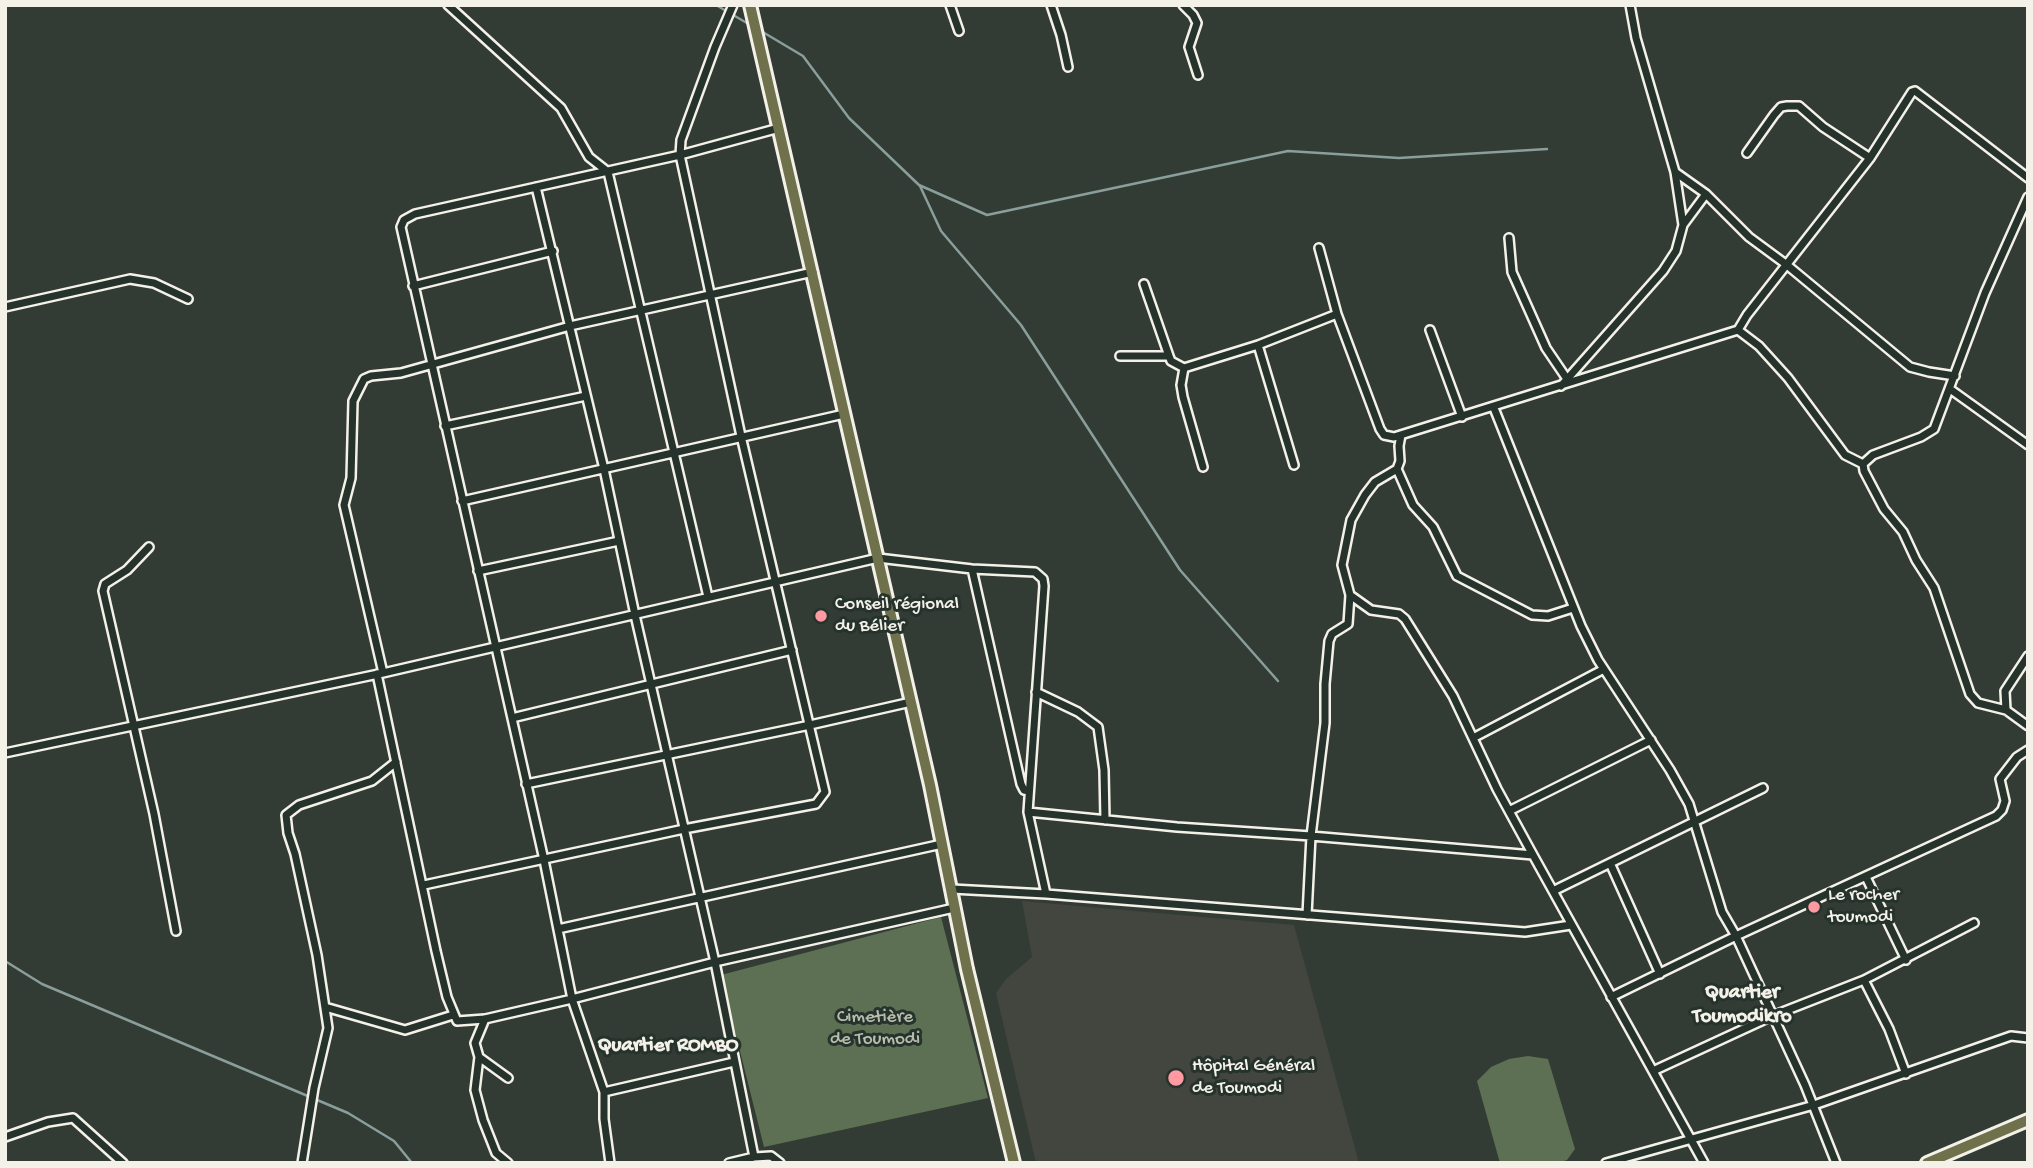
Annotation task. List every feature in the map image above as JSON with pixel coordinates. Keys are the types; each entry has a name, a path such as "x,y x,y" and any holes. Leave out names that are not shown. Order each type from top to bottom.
{"main road":[{"path":"750,5 1014,1163"},
{"path":"1927,1163 2028,1119"}],"street":[{"path":"448,5 561,108 589,157 608,172 708,597"},
{"path":"424,885 684,829 816,804 825,792 741,436 680,155 681,140 733,5"},
{"path":"950,5 959,31"},
{"path":"1051,5 1068,67"},
{"path":"1183,5 1194,15 1197,23 1189,47 1198,75"},
{"path":"1630,5 1636,38 1675,172 1683,225"},
{"path":"1319,248 1337,314 1380,429 1389,437 1494,408 1738,330 1870,158 1915,91 2028,178"},
{"path":"1747,153 1781,107 1798,106 1823,127 1870,158"},
{"path":"610,1163 604,1119 604,1092 572,999 544,860 401,227 404,220 415,214 680,155 779,128"},
{"path":"1675,172 1706,194 1749,237 1910,367 1955,376"},
{"path":"537,187 604,468 715,962 754,1157"},
{"path":"1561,386 1663,271 1676,251 1683,225 1706,194"},
{"path":"1863,464 1872,455 1921,438 1934,429 1985,293 2028,197"},
{"path":"1509,238 1512,272 1546,348 1567,379"},
{"path":"413,286 553,251"},
{"path":"813,272 570,326 401,373 367,377 362,382 353,401 351,478 344,505 436,951 453,1015 457,1021 485,1018 572,999 715,962 954,908"},
{"path":"5,307 126,279 141,279 154,283 188,299"},
{"path":"1144,284 1168,356 1179,368 1258,345 1337,314"},
{"path":"1430,330 1462,417"},
{"path":"1738,330 1759,346 1788,378 1845,455 1863,464"},
{"path":"1258,345 1294,465"},
{"path":"1120,356 1168,356"},
{"path":"1184,368 1181,385 1203,467"},
{"path":"1950,389 2028,445"},
{"path":"445,426 586,396"},
{"path":"1494,408 1573,608 1604,669 1682,789 1696,822 1717,899 1814,1105 1836,1163"},
{"path":"462,501 741,436 845,415"},
{"path":"1307,915 1311,836 1325,723 1329,641 1332,634 1348,624 1350,595 1342,565 1351,520 1375,482 1397,469 1401,435"},
{"path":"1863,464 1884,509 1903,532 1934,587 1970,694 1978,704 2006,710 2028,726"},
{"path":"1397,469 1413,505 1433,527 1457,576 1532,615 1548,616 1573,608"},
{"path":"478,571 619,541"},
{"path":"149,547 129,568 104,585 103,591 135,727 176,930"},
{"path":"5,753 380,674 878,558 972,569 1035,572 1043,579 1028,812 1046,894"},
{"path":"972,569 1021,785 1024,790 1029,791"},
{"path":"1350,595 1371,610 1399,614 1405,619 1453,696 1509,811 1704,1163"},
{"path":"512,718 792,650"},
{"path":"2006,710 2005,691 2028,656"},
{"path":"1473,738 1604,669"},
{"path":"1036,692 1078,712 1098,727 1104,770 1105,820"},
{"path":"526,785 911,702"},
{"path":"1509,811 1651,740"},
{"path":"1611,997 1996,816 2006,801 2000,779 2017,757 2028,750"},
{"path":"302,1163 314,1088 328,1028 317,955 286,815 299,805 372,781 396,762"},
{"path":"1553,891 1763,788"},
{"path":"1028,812 1533,855"},
{"path":"558,929 942,844"},
{"path":"1610,863 1660,974"},
{"path":"1866,877 1906,960"},
{"path":"952,889 1525,932 1571,925"},
{"path":"1653,1071 1773,1016 1864,980 1974,923"},
{"path":"1864,980 1889,1030 1906,1074"},
{"path":"325,1007 405,1030 453,1015"},
{"path":"485,1018 475,1043 480,1057 474,1084 496,1153 508,1163"},
{"path":"1606,1163 1814,1105 2011,1036 2026,1036"},
{"path":"480,1057 508,1078"},
{"path":"604,1092 734,1062"},
{"path":"5,1137 48,1122 72,1118 123,1163"},
{"path":"729,1163 771,1156 780,1163"}],"shaded area":[{"name":"Hôpital Général de Toumodi","path":"1022,901 1294,925 1359,1163 1036,1163 996,993 1006,979 1032,957"}],"green space":[{"name":"Cimetière de Toumodi","path":"941,917 988,1098 764,1147 721,975"},
{"path":"1528,1056 1548,1059 1575,1149 1567,1160 1558,1163 1500,1163 1477,1081 1491,1067 1509,1059"}],"waterway":[{"path":"716,5 752,26"},
{"path":"761,31 803,56 849,118 919,185 987,215 1288,151 1399,158 1547,149"},
{"path":"920,186 941,231 1021,325 1180,570 1278,681"},
{"path":"5,961 42,984 348,1113 394,1141 412,1163"}],"place":[{"name":"Conseil régional du Bélier","path":"821,616"},
{"name":"Le rocher toumodi","path":"1814,907"},
{"name":"Hôpital Général de Toumodi","path":"1176,1078"}],"district":[{"name":"Quartier Toumodikro","path":"1742,1006"},
{"name":"Quartier ROMBO","path":"668,1047"}]}
